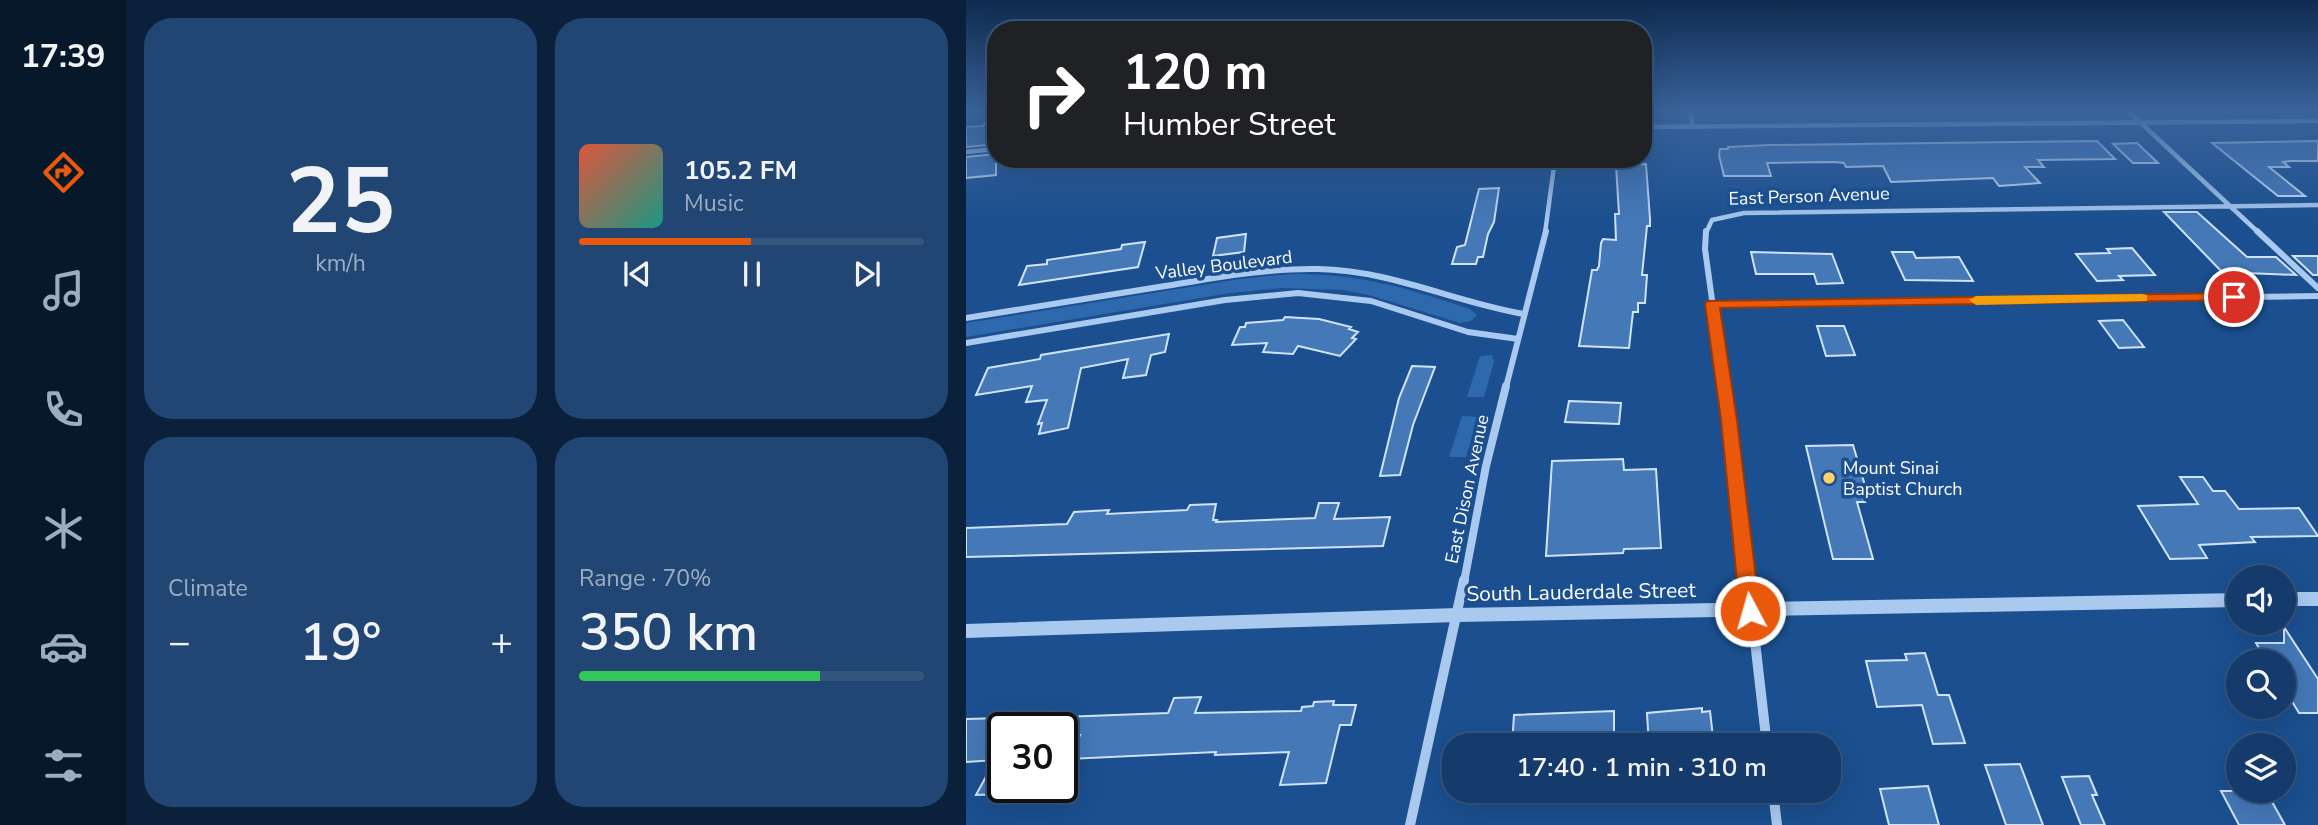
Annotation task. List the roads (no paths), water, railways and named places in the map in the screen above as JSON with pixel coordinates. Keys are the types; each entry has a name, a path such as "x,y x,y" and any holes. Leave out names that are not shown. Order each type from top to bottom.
{"street":[{"path":"2169,148 2318,288"},
{"path":"966,152 987,150"},
{"name":"East Dison Avenue","path":"1409,825 1457,615 1486,466 1548,222 1554,168"},
{"path":"2231,206 2318,205"},
{"name":"East Person Avenue","path":"1765,733 1729,420 1705,249 1705,227 1715,218 1728,215 2231,206"},
{"name":"Valley Boulevard","path":"966,318 1242,274 1308,270 1380,275 1414,283 1483,307 1524,314"},
{"name":"Valley Boulevard","path":"966,343 1225,300 1298,293 1371,301 1468,332 1518,339"},
{"path":"1712,304 2318,296"},
{"path":"2296,599 2318,599"},
{"name":"South Lauderdale Street","path":"966,631 1457,615 2226,600"},
{"path":"1774,803 1777,825"}],"place":[{"name":"Mount Sinai Baptist Church","path":"1829,478"}]}
